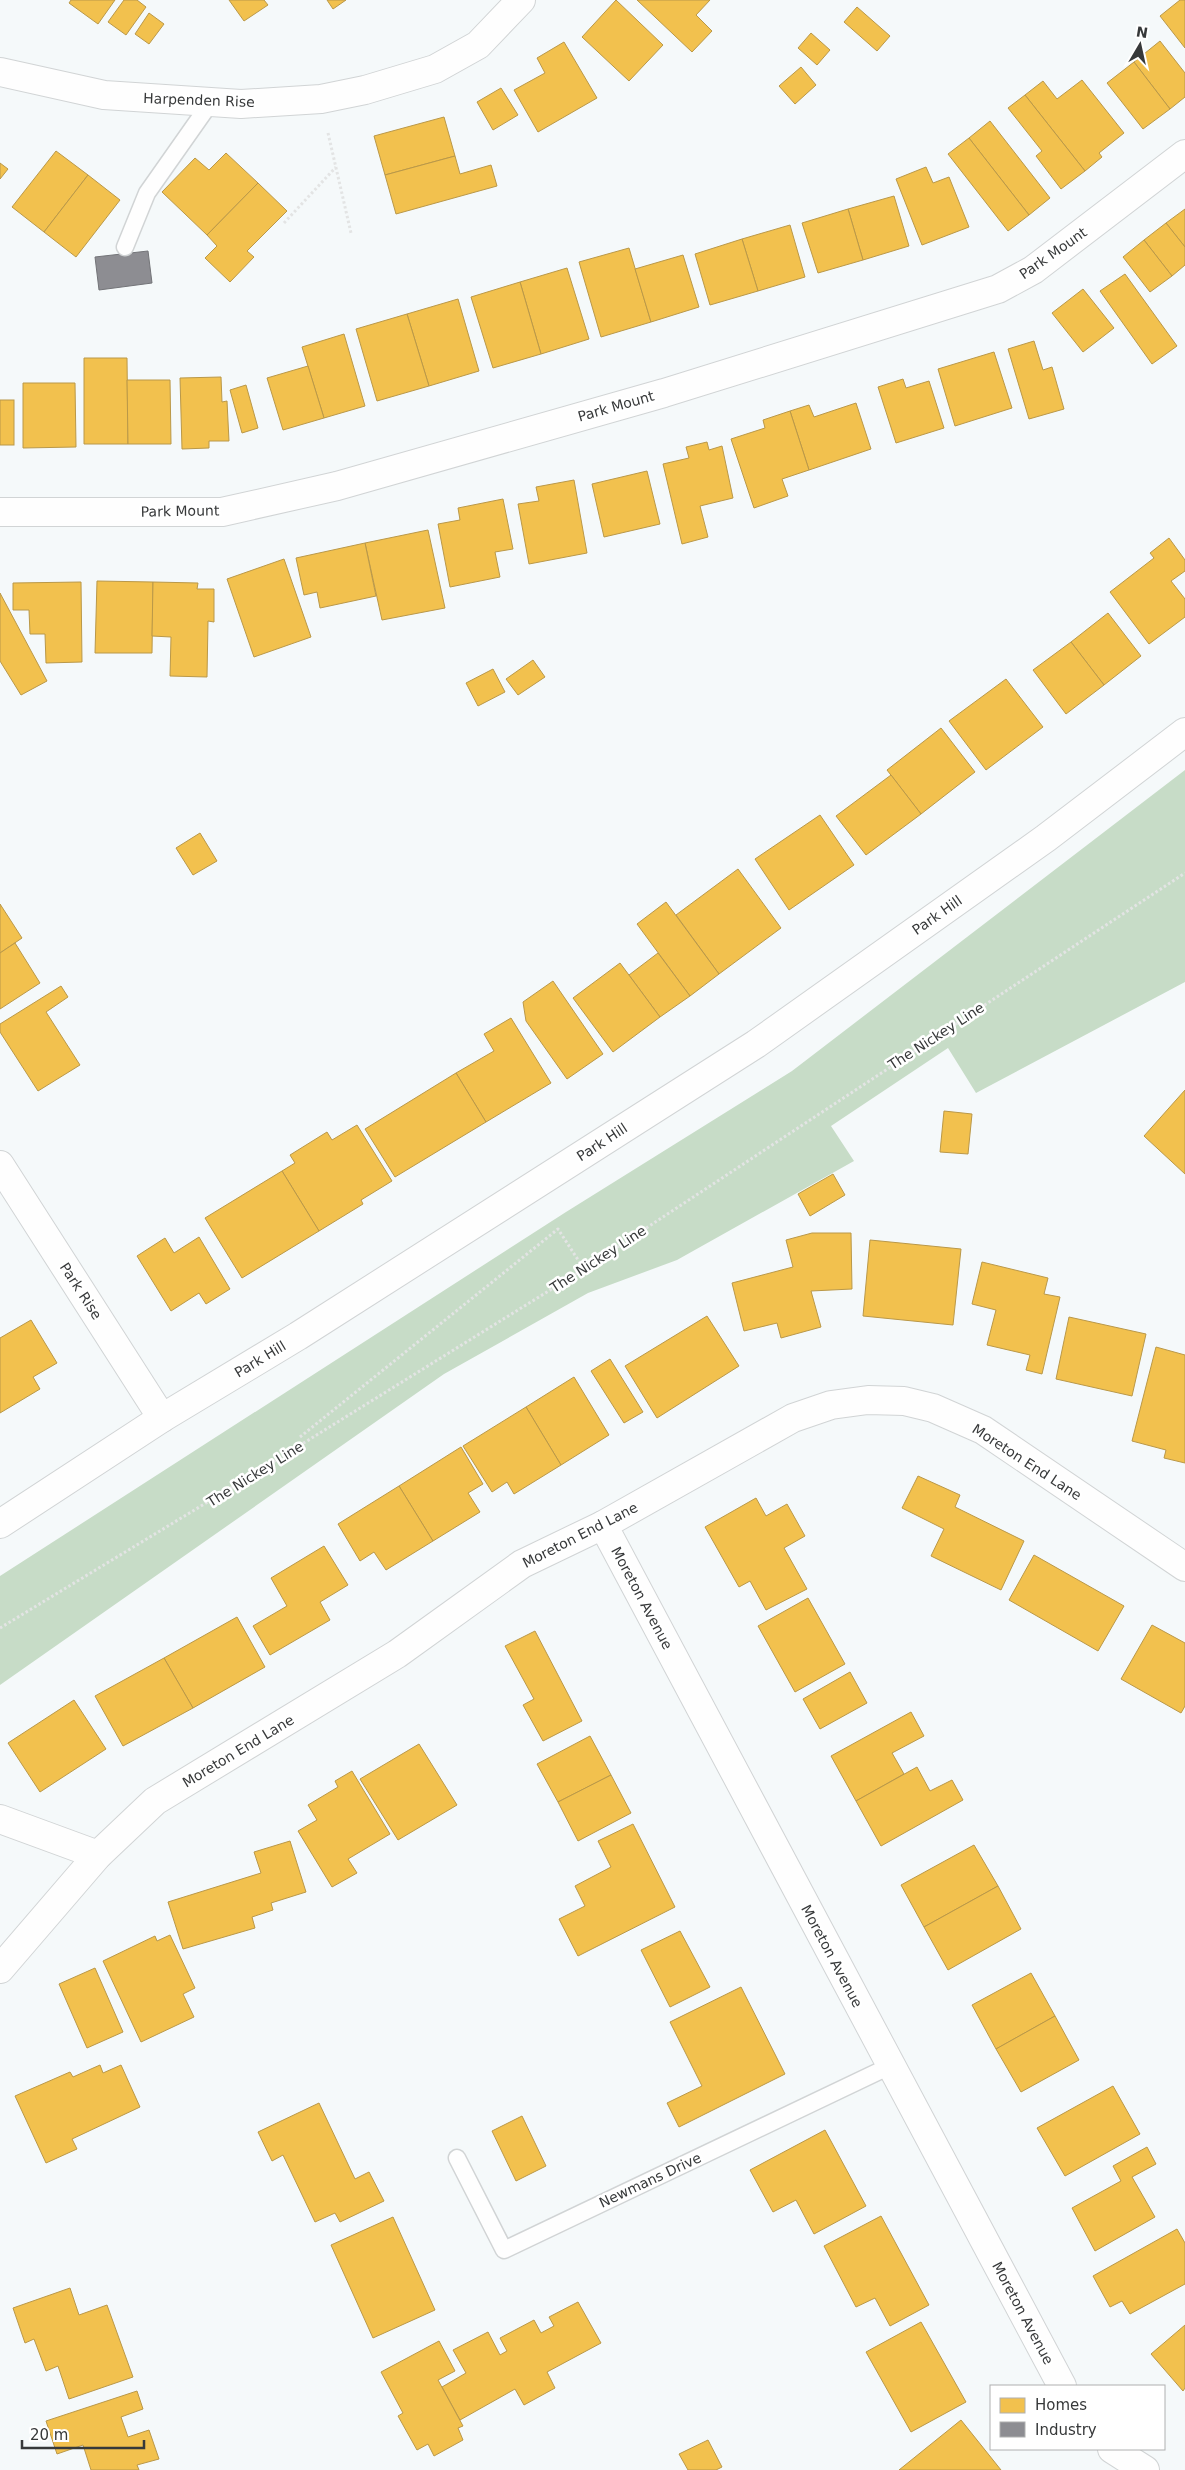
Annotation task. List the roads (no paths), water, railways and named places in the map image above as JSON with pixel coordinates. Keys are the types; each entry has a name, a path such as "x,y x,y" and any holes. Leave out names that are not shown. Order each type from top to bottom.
{"street":[{"name":"Harpenden Rise","path":"0,72 104,95 241,104 321,99 365,90 435,69 478,45 521,0"},
{"name":"Park Mount","path":"0,512 222,512 337,486 664,393 998,289 1033,270 1185,154"},
{"name":"Park Hill","path":"0,1524 162,1418 298,1336 756,1044 1046,838 1185,732"},
{"name":"Park Rise","path":"0,1165 162,1418"},
{"name":"Moreton End Lane","path":"0,1968 98,1855 155,1800 397,1654 522,1564 603,1525 793,1418 831,1405 868,1400 904,1401 933,1408 983,1430 1185,1567"},
{"name":"Moreton Avenue","path":"603,1525 1061,2385"},
{"path":"0,1820 98,1855"},
{"path":"1114,2450 1145,2470"}],"lane":[{"path":"125,247 147,193 211,102"},
{"name":"Newmans Drive","path":"457,2158 504,2250 890,2066"}]}
